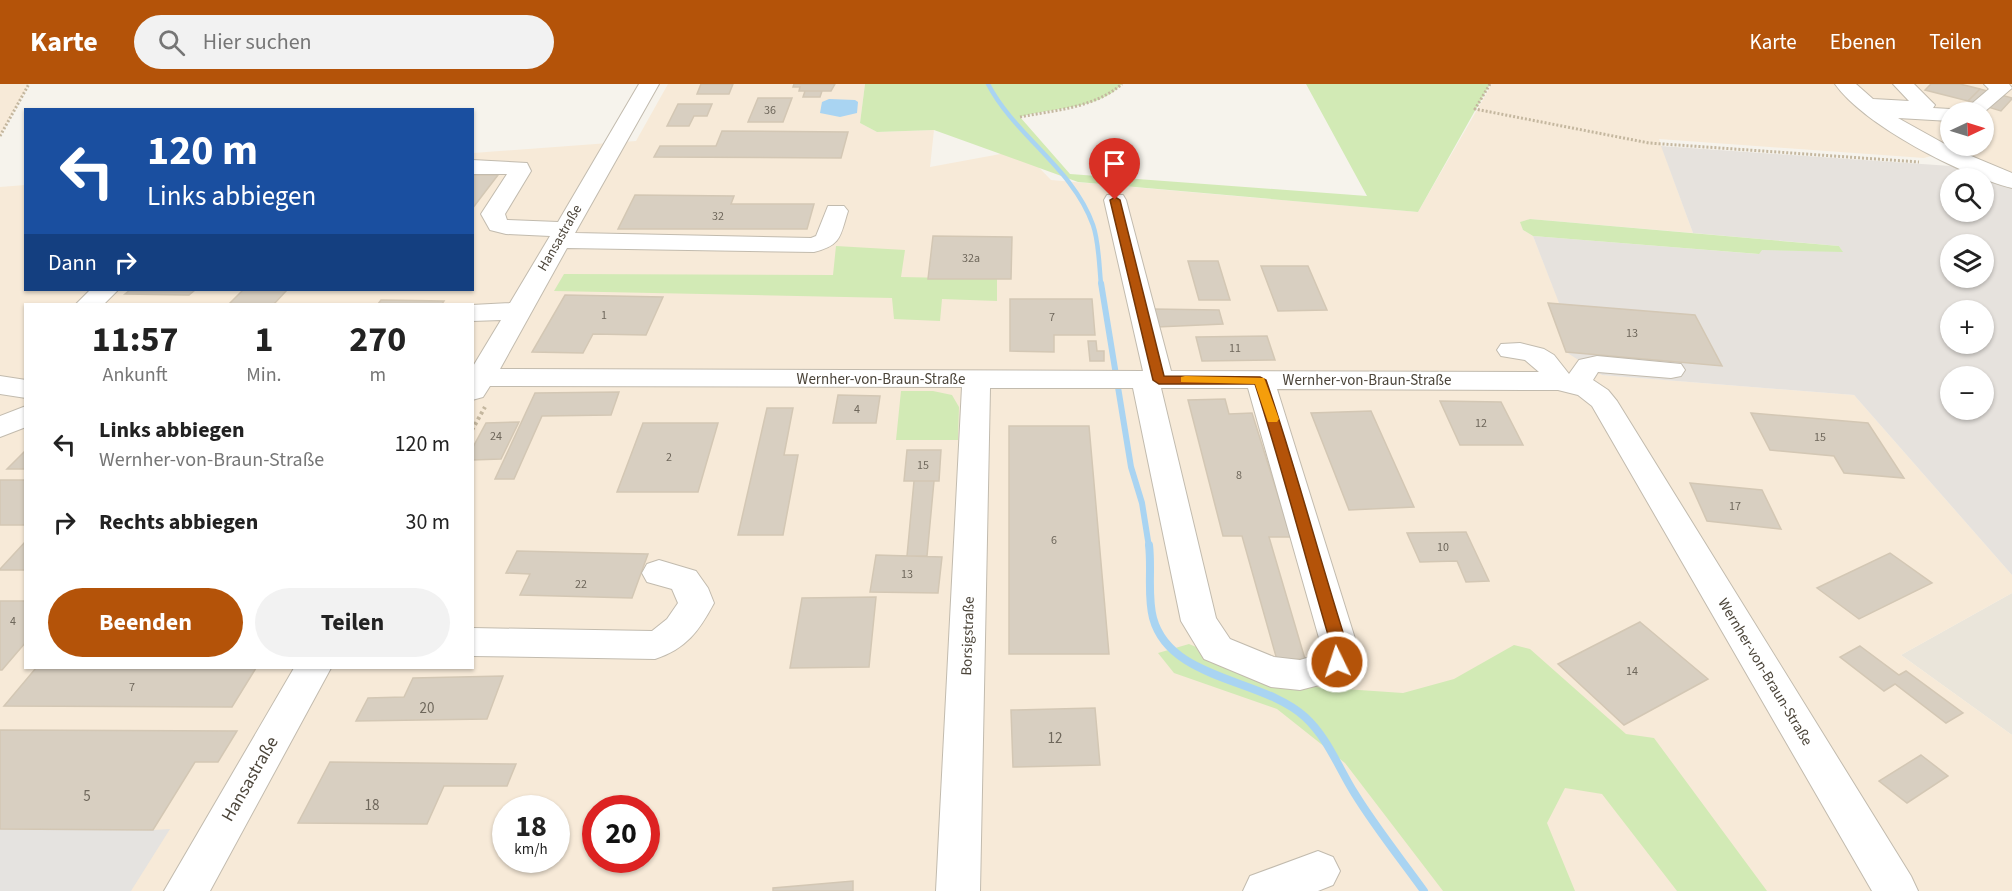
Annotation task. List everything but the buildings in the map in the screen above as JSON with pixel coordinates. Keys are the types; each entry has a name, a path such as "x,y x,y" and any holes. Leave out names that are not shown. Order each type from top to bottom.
{"street":[{"path":"1845,84 1868,108 1905,133 1965,162 2012,181"},
{"path":"1868,108 1923,107 1925,105 1903,84"},
{"path":"1985,102 2003,88"},
{"name":"Hansastraße","path":"475,382 562,234 600,185 649,95"},
{"path":"1868,108 1940,114"},
{"path":"474,167 519,168 520,171 493,214 498,225 562,234 660,244 814,245 827,240 836,211"},
{"path":"1115,200 1135,380 1199,621 1217,649 1271,672 1300,675 1322,670 1337,662 1339,645 1298,512 1287,462 1260,380"},
{"path":"90,303 104,291"},
{"path":"474,313 518,311"},
{"path":"1511,350 1530,352 1546,360 1589,391"},
{"path":"1589,391 1589,366 1597,364 1671,370"},
{"name":"Borsigstraße","path":"958,891 957,669 976,380"},
{"name":"Wernher-von-Braun-Straße","path":"475,382 1260,380 1589,391 1725,627 1896,891"},
{"path":"0,385 24,389"},
{"path":"0,427 24,416"},
{"path":"474,642 655,645 668,640 680,628 696,603 692,586 683,577 659,573"},
{"name":"Hansastraße","path":"186,891 289,736 313,669"},
{"path":"1265,891 1318,871"}],"path":[{"path":"0,136 29,84"},
{"path":"1020,117 1090,101 1114,93 1122,84"},
{"path":"1490,84 1475,109 1621,139 1935,163 1965,162"},
{"path":"0,125 6,125"}],"shaded area":[{"path":"0,84 29,84 0,136"},
{"path":"668,84 865,84 860,123 877,132 934,130 930,167 1022,150 1051,180 1418,212 1492,84 2012,84 2012,174 1968,156 1994,156 1994,102 1940,102 1940,154 1924,158 1659,139 1693,233 1530,219 1521,222 1523,230 1533,236 1560,304 1548,303 1589,366 1602,375 1854,395 2012,575 2012,593 1901,655 2012,735 2012,891 0,891 0,187 24,185 24,291 474,291 474,153 636,141"},
{"path":"1661,146 1967,168 1940,168 1940,222 1994,222 1994,179 2012,186 2012,575 1854,395 1602,375 1566,352 1548,303 1559,303 1533,236 1758,254 1761,250 1842,251 1839,246 1693,233"},
{"path":"2012,593 2012,735 1901,655"},
{"path":"0,829 170,829 131,891 0,891"}],"green space":[{"path":"865,84 1122,84 1101,99 1020,117 1070,174 1367,196 1306,84 1490,84 1418,212 1078,182 934,130 877,132 860,123"},
{"path":"1530,219 1839,246 1843,252 1762,250 1759,254 1533,236 1523,230 1520,222"},
{"path":"836,246 905,250 901,277 997,279 997,301 942,299 940,321 894,319 892,298 554,291 564,274 833,275"},
{"path":"901,391 933,391 952,395 959,407 958,440 896,440"},
{"path":"1189,644 1286,685 1403,693 1454,679 1514,645 1530,649 1626,734 1654,738 1767,891 1677,891 1602,794 1565,788 1547,823 1575,891 1443,891 1345,763 1277,709 1174,673 1158,653"}],"water":[{"path":"829,99 855,100 858,102 857,113 840,117 820,113 822,102"}],"waterway":[{"path":"988,84 999,103 1058,169 1084,205 1095,232 1101,284"},
{"path":"1101,283 1131,467 1142,503 1149,547"},
{"path":"1149,545 1151,609 1163,639 1178,655 1197,667 1266,694 1287,704 1305,717 1327,744 1363,807 1424,891"}],"slow traffic":[{"path":"1185,380 1260,380 1273,419"}],"route":[{"path":"1115,200 1159,380 1260,380 1287,462 1298,512 1339,645 1337,662"}]}
